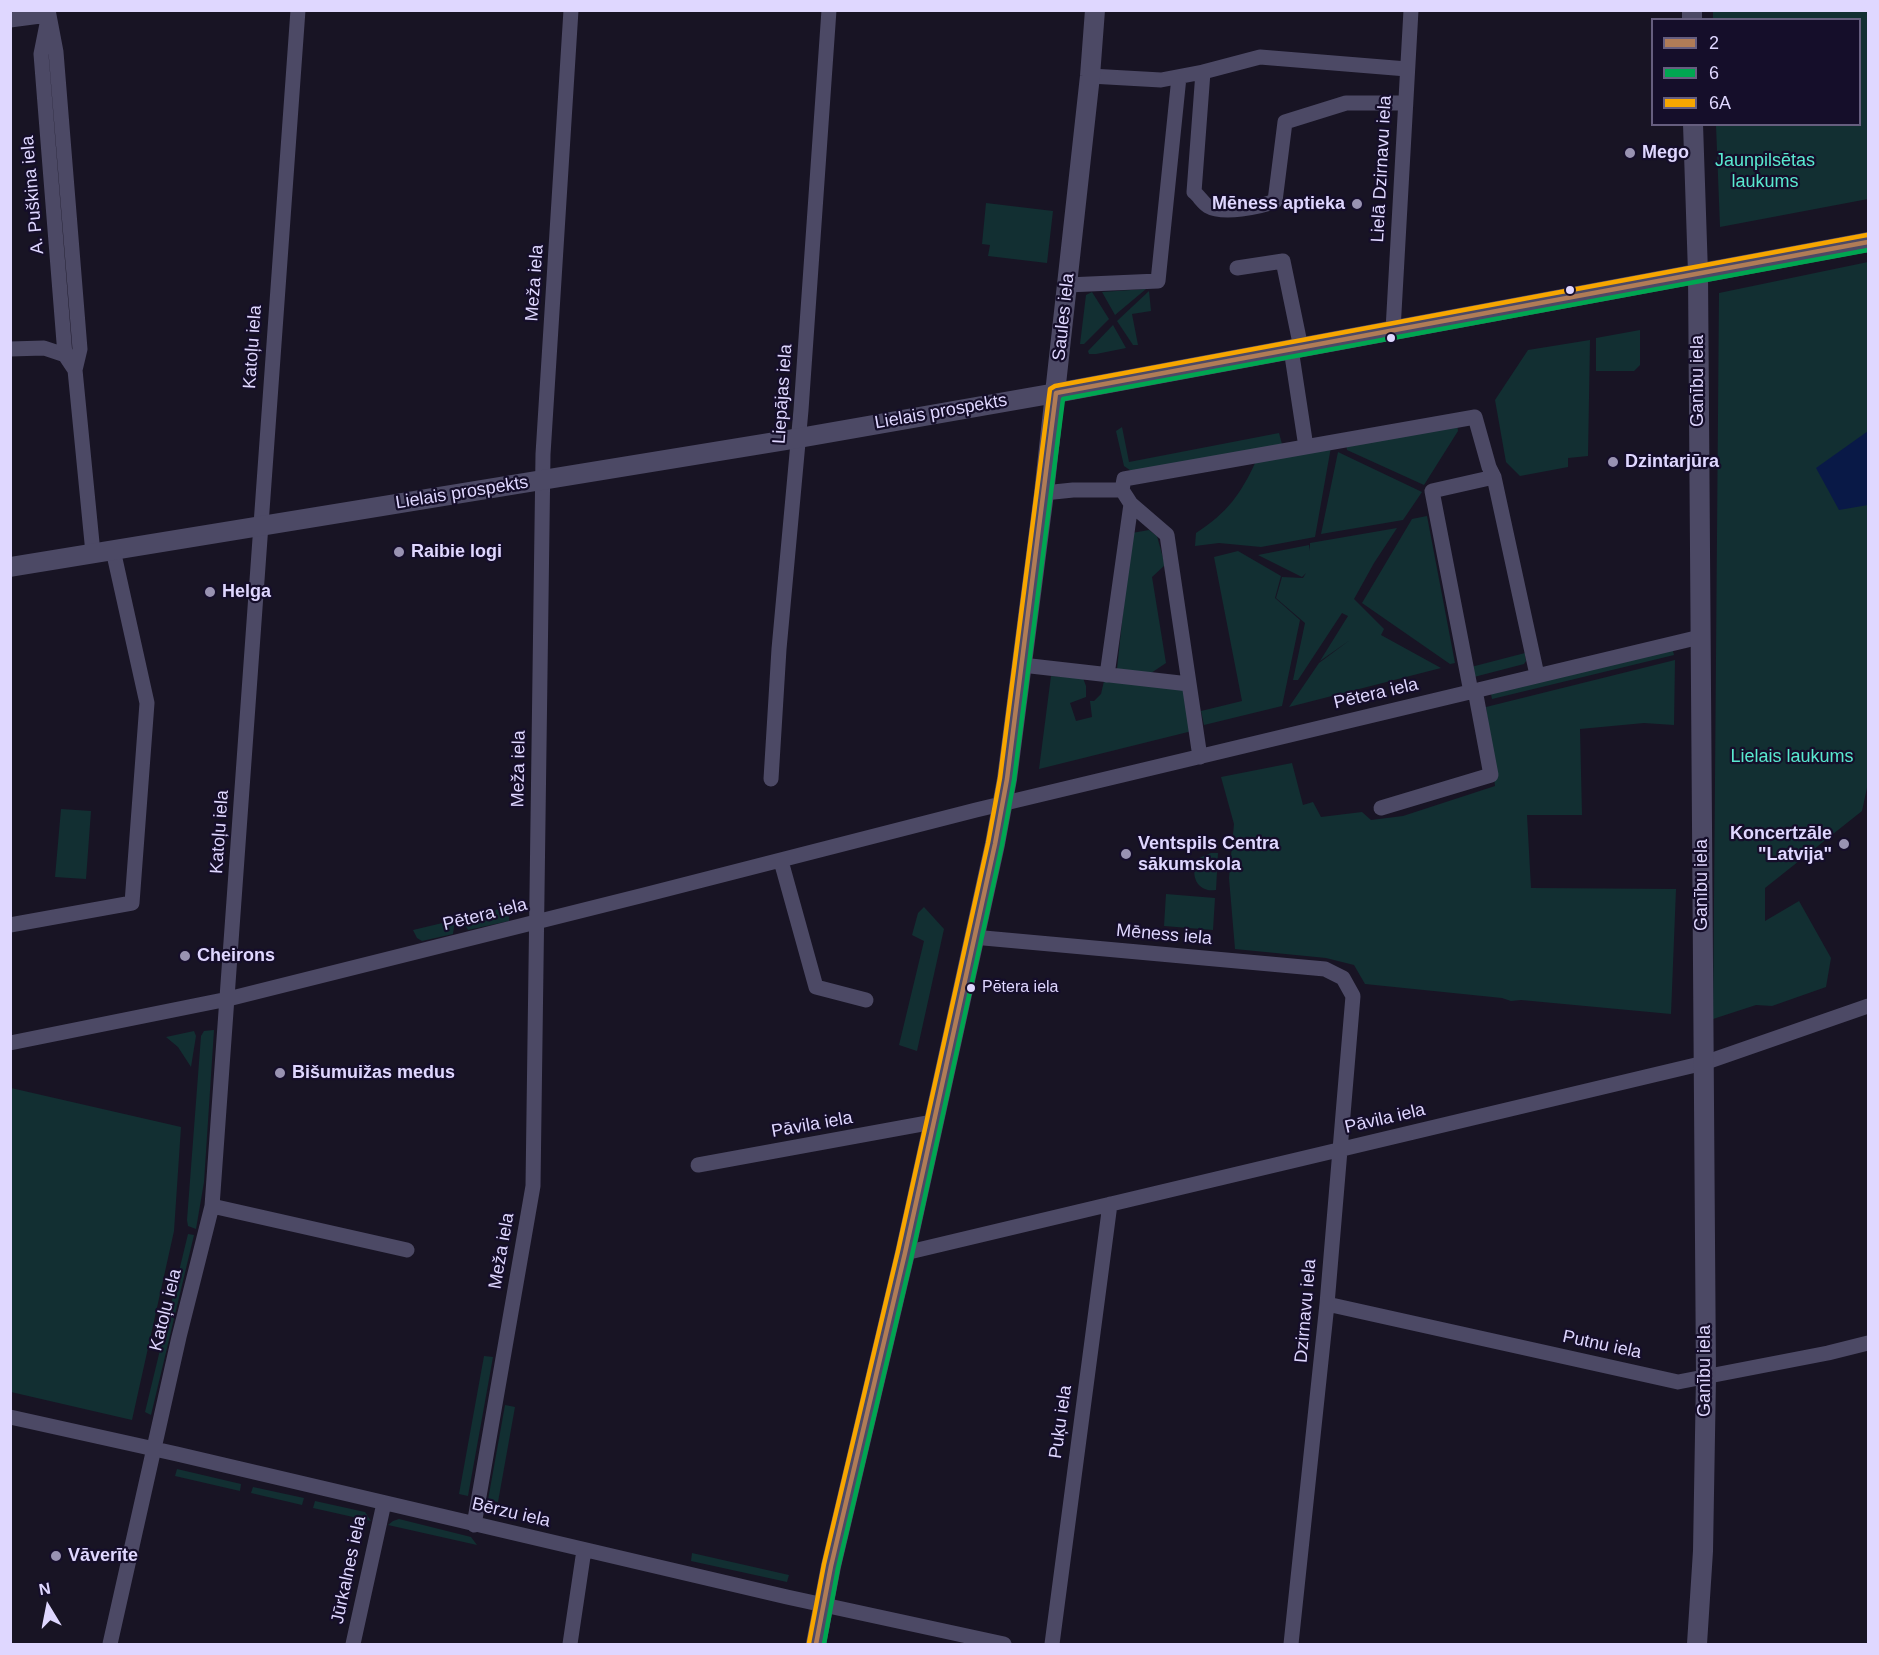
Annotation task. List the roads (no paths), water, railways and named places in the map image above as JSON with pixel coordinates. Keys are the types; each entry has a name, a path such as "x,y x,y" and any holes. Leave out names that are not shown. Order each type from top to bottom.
{"street":[{"name":"Katoļu iela","path":"110,1644 153,1448 212,1206 298,10"},
{"name":"Meža iela","path":"474,1524 533,1186 543,443 571,10"},
{"name":"Liepājas iela","path":"771,779 779,649 799,438 829,10"},
{"name":"Saules iela","path":"816,1644 823,1605 905,1253 1002,804 1056,393 1095,10"},
{"name":"Lielā Dzirnavu iela","path":"1393,330 1411,10"},
{"path":"10,20 48,13"},
{"name":"A. Puškina iela","path":"48,13 41,54 65,355 75,370"},
{"name":"A. Puškina iela","path":"48,13 56,52 80,337 75,370 93,553"},
{"path":"1090,76 1161,80 1260,57 1407,69"},
{"path":"1203,72 1194,192 1209,207 1231,210 1256,208 1275,201 1285,122 1346,103 1405,103"},
{"path":"1067,285 1158,281 1179,77"},
{"name":"Ganību iela","path":"1693,126 1698,273 1706,1377 1703,1551 1697,1644"},
{"name":"Lielais prospekts","path":"10,567 799,438 1056,393 1869,242"},
{"path":"1237,268 1283,261 1296,348 1306,447"},
{"path":"10,349 44,348 65,355"},
{"path":"1200,757 1167,535 1131,504 1122,490 1125,479 1476,417 1489,467 1494,477 1537,675"},
{"path":"1381,808 1491,775 1432,491 1494,477"},
{"path":"1044,493 1073,490 1122,490"},
{"path":"1107,675 1131,504"},
{"path":"10,926 132,903 147,703 113,549"},
{"name":"Pētera iela","path":"10,1043 228,999 1002,804 1700,637"},
{"path":"1022,665 1189,684"},
{"path":"782,861 816,987 866,1000"},
{"name":"Mēness iela","path":"973,938 1325,969 1347,982"},
{"name":"Dzirnavu iela","path":"1291,1644 1327,1304 1353,996 1347,982"},
{"name":"Pāvila iela","path":"905,1253 1704,1063 1869,1006"},
{"name":"Pāvila iela","path":"698,1165 933,1122"},
{"name":"Puķu iela","path":"1052,1644 1110,1204"},
{"path":"212,1206 407,1250"},
{"name":"Putnu iela","path":"1327,1304 1678,1382 1869,1343"},
{"name":"Bērzu iela","path":"10,1417 153,1448 823,1605 1004,1644"},
{"name":"Jūrkalnes iela","path":"353,1644 384,1503"},
{"path":"570,1644 584,1550"}],"water":[{"path":"1868,431 1868,505 1839,510 1816,468"}],"place":[{"name":"Mego","path":"1630,153"},
{"name":"Mēness aptieka","path":"1357,204"},
{"name":"Dzintarjūra","path":"1613,462"},
{"name":"Raibie logi","path":"399,552"},
{"name":"Helga","path":"210,592"},
{"name":"Koncertzāle \"Latvija\"","path":"1844,844"},
{"name":"Ventspils Centra sākumskola","path":"1126,854"},
{"name":"Cheirons","path":"185,956"},
{"name":"Pētera iela","path":"971,988"},
{"name":"Bišumuižas medus","path":"280,1073"},
{"name":"Vāverīte","path":"56,1556"}],"park label":[{"name":"Jaunpilsētas laukums","path":"1765,171"},
{"name":"Lielais laukums","path":"1792,757"}]}
